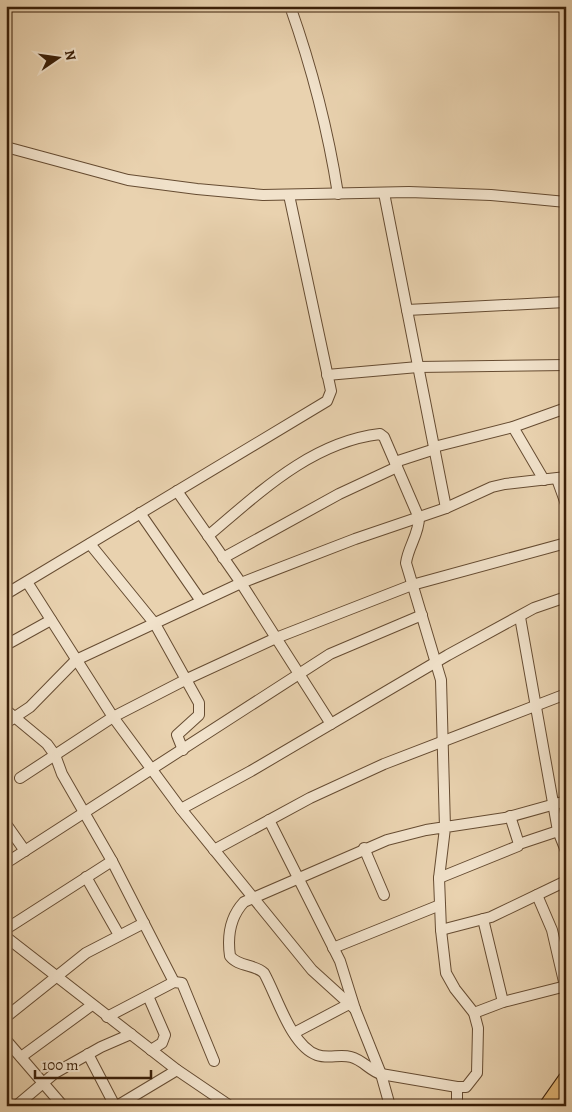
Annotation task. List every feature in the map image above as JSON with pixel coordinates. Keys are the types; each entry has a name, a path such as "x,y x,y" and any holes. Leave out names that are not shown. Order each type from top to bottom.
{"highway":[{"path":"547,1106 566,1079"}],"street":[{"path":"290,6 318,94 330,145 338,194"},
{"path":"6,147 128,180 196,189 288,195 384,193 491,195 566,202"},
{"path":"384,193 446,508"},
{"path":"6,594 327,400 331,391 288,195"},
{"path":"407,310 566,302"},
{"path":"327,375 418,367 566,366"},
{"path":"223,558 396,464 434,448 513,427 566,408"},
{"path":"513,427 544,480"},
{"path":"208,536 257,494 308,458 345,440 380,434 384,437 420,518 420,525 408,553 406,563 441,680 445,828 439,878 441,930 446,973 450,982 474,1013 478,1028 477,1073 466,1087 457,1087 373,1072 351,1057 324,1057 311,1053 284,1019 264,973 258,968 235,962 230,956 229,936 233,917 238,909 251,897 364,848 406,835 445,828 510,816 566,802"},
{"path":"10,720 42,696 76,660 241,582 420,518 505,484 562,478 566,504"},
{"path":"177,491 241,582 331,724"},
{"path":"140,513 201,601"},
{"path":"20,778 113,717 276,638 412,585 566,543"},
{"path":"90,544 155,624 186,680 200,710 199,715 177,735 183,750"},
{"path":"27,582 113,717 181,809 312,970 352,1007"},
{"path":"181,809 251,771 437,662 534,608 566,597"},
{"path":"6,863 339,650 422,615"},
{"path":"520,617 558,831 566,851"},
{"path":"6,645 51,620"},
{"path":"214,850 269,820 384,764 442,740 566,694"},
{"path":"6,710 10,720 46,744 55,755 62,774 112,861 174,982"},
{"path":"510,816 519,844"},
{"path":"269,820 296,878 340,961 352,1007 381,1074 390,1106"},
{"path":"6,824 25,851"},
{"path":"439,878 519,844 558,831"},
{"path":"364,848 384,894"},
{"path":"6,929 112,861"},
{"path":"86,877 119,935"},
{"path":"441,930 483,919 566,880"},
{"path":"474,1013 503,1002 565,986 552,930 537,895"},
{"path":"333,948 440,906"},
{"path":"483,919 503,1002"},
{"path":"6,1017 86,953 144,923"},
{"path":"6,937 56,978 177,1070 230,1106"},
{"path":"107,1016 174,982 182,983 185,986 214,1061"},
{"path":"148,996 165,1035 162,1042 151,1050"},
{"path":"21,1057 92,1005"},
{"path":"294,1033 352,1007"},
{"path":"16,1106 55,1073 88,1054 131,1034"},
{"path":"6,1040 63,1106"},
{"path":"88,1054 116,1106 177,1070"},
{"path":"457,1087 457,1106"}]}
